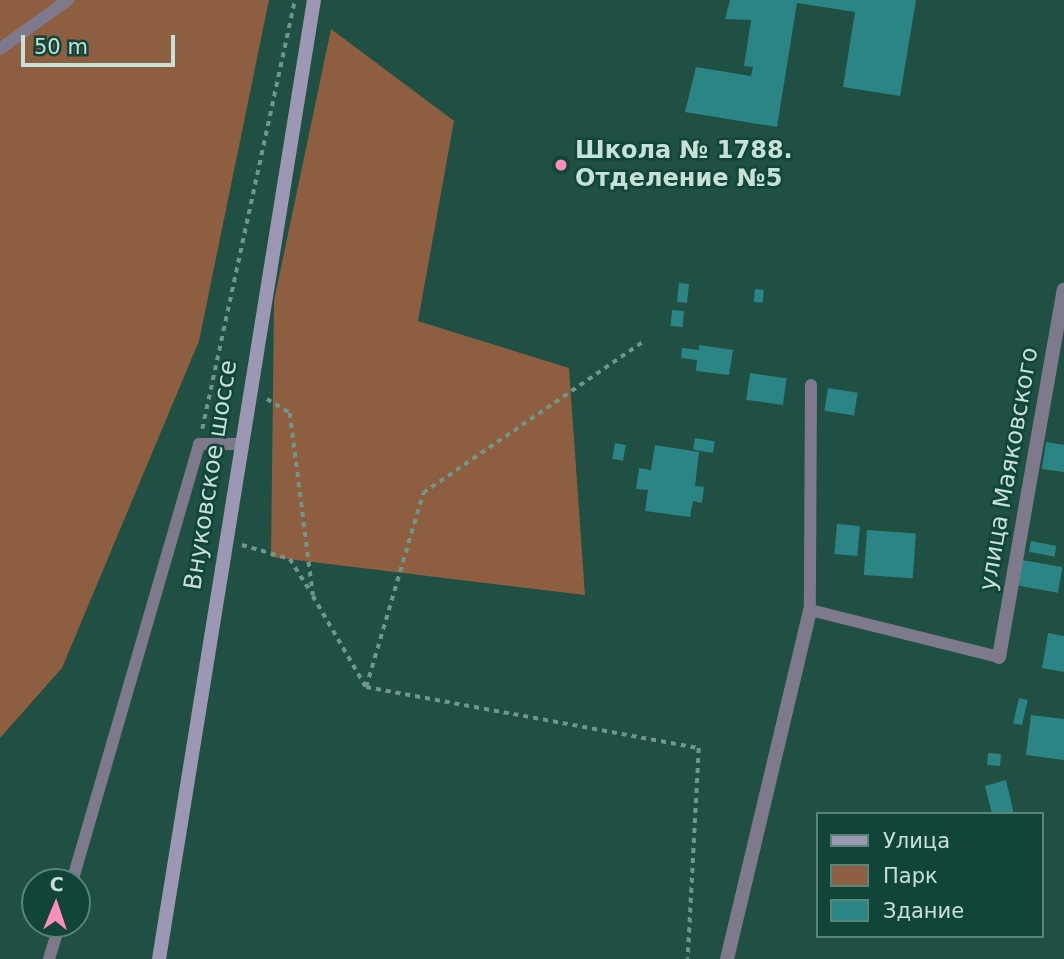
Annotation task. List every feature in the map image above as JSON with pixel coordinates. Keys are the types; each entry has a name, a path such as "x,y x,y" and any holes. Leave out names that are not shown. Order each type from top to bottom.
{"main road":[{"name":"Внуковское шоссе","path":"159,959 238,444 314,0"}],"street":[{"name":"улица Маяковского","path":"999,657 1064,290"},
{"path":"727,959 810,610"}],"lane":[{"path":"0,49 68,0"},
{"path":"811,385 810,610 999,657"},
{"path":"76,868 199,444 238,444"},
{"path":"50,959 56,938"}],"path":[{"path":"199,444 295,0"},
{"path":"366,687 423,493 644,341"},
{"path":"249,388 290,413 313,596"},
{"path":"223,540 290,559 366,687 699,748 688,959"}],"green space":[{"path":"0,0 269,0 199,341 62,668 0,738"},
{"path":"331,29 454,121 418,321 569,368 585,595 271,557 274,301"}],"building":[{"path":"730,0 916,0 900,96 843,87 855,12 797,3 777,127 685,112 696,67 751,76 753,67 744,66 751,20 725,19"},
{"path":"679,283 689,284 687,303 677,302"},
{"path":"755,289 764,290 763,303 754,302"},
{"path":"672,310 684,311 683,327 671,326"},
{"path":"699,345 733,350 729,375 696,371 697,360 681,358 682,348 699,350"},
{"path":"750,373 787,378 783,405 746,400"},
{"path":"828,388 858,393 854,415 824,411"},
{"path":"695,438 715,441 713,453 693,450"},
{"path":"1046,442 1064,445 1064,472 1042,469"},
{"path":"615,443 626,445 623,461 612,459"},
{"path":"655,445 699,452 695,486 704,487 702,503 693,501 690,517 645,511 648,490 636,489 639,468 651,470"},
{"path":"837,524 860,526 857,556 834,554"},
{"path":"867,530 916,533 913,578 864,575"},
{"path":"1031,541 1057,546 1054,557 1029,552"},
{"path":"1022,560 1062,567 1058,593 1017,586"},
{"path":"1048,633 1064,636 1064,672 1042,668"},
{"path":"1019,698 1028,700 1022,725 1013,723"},
{"path":"1031,715 1064,719 1064,760 1026,755"},
{"path":"988,753 1001,754 1000,766 987,765"},
{"path":"1006,780 1014,812 992,812 985,786"}],"place":[{"name":"Школа № 1788. Отделение №5","path":"561,165"}]}
